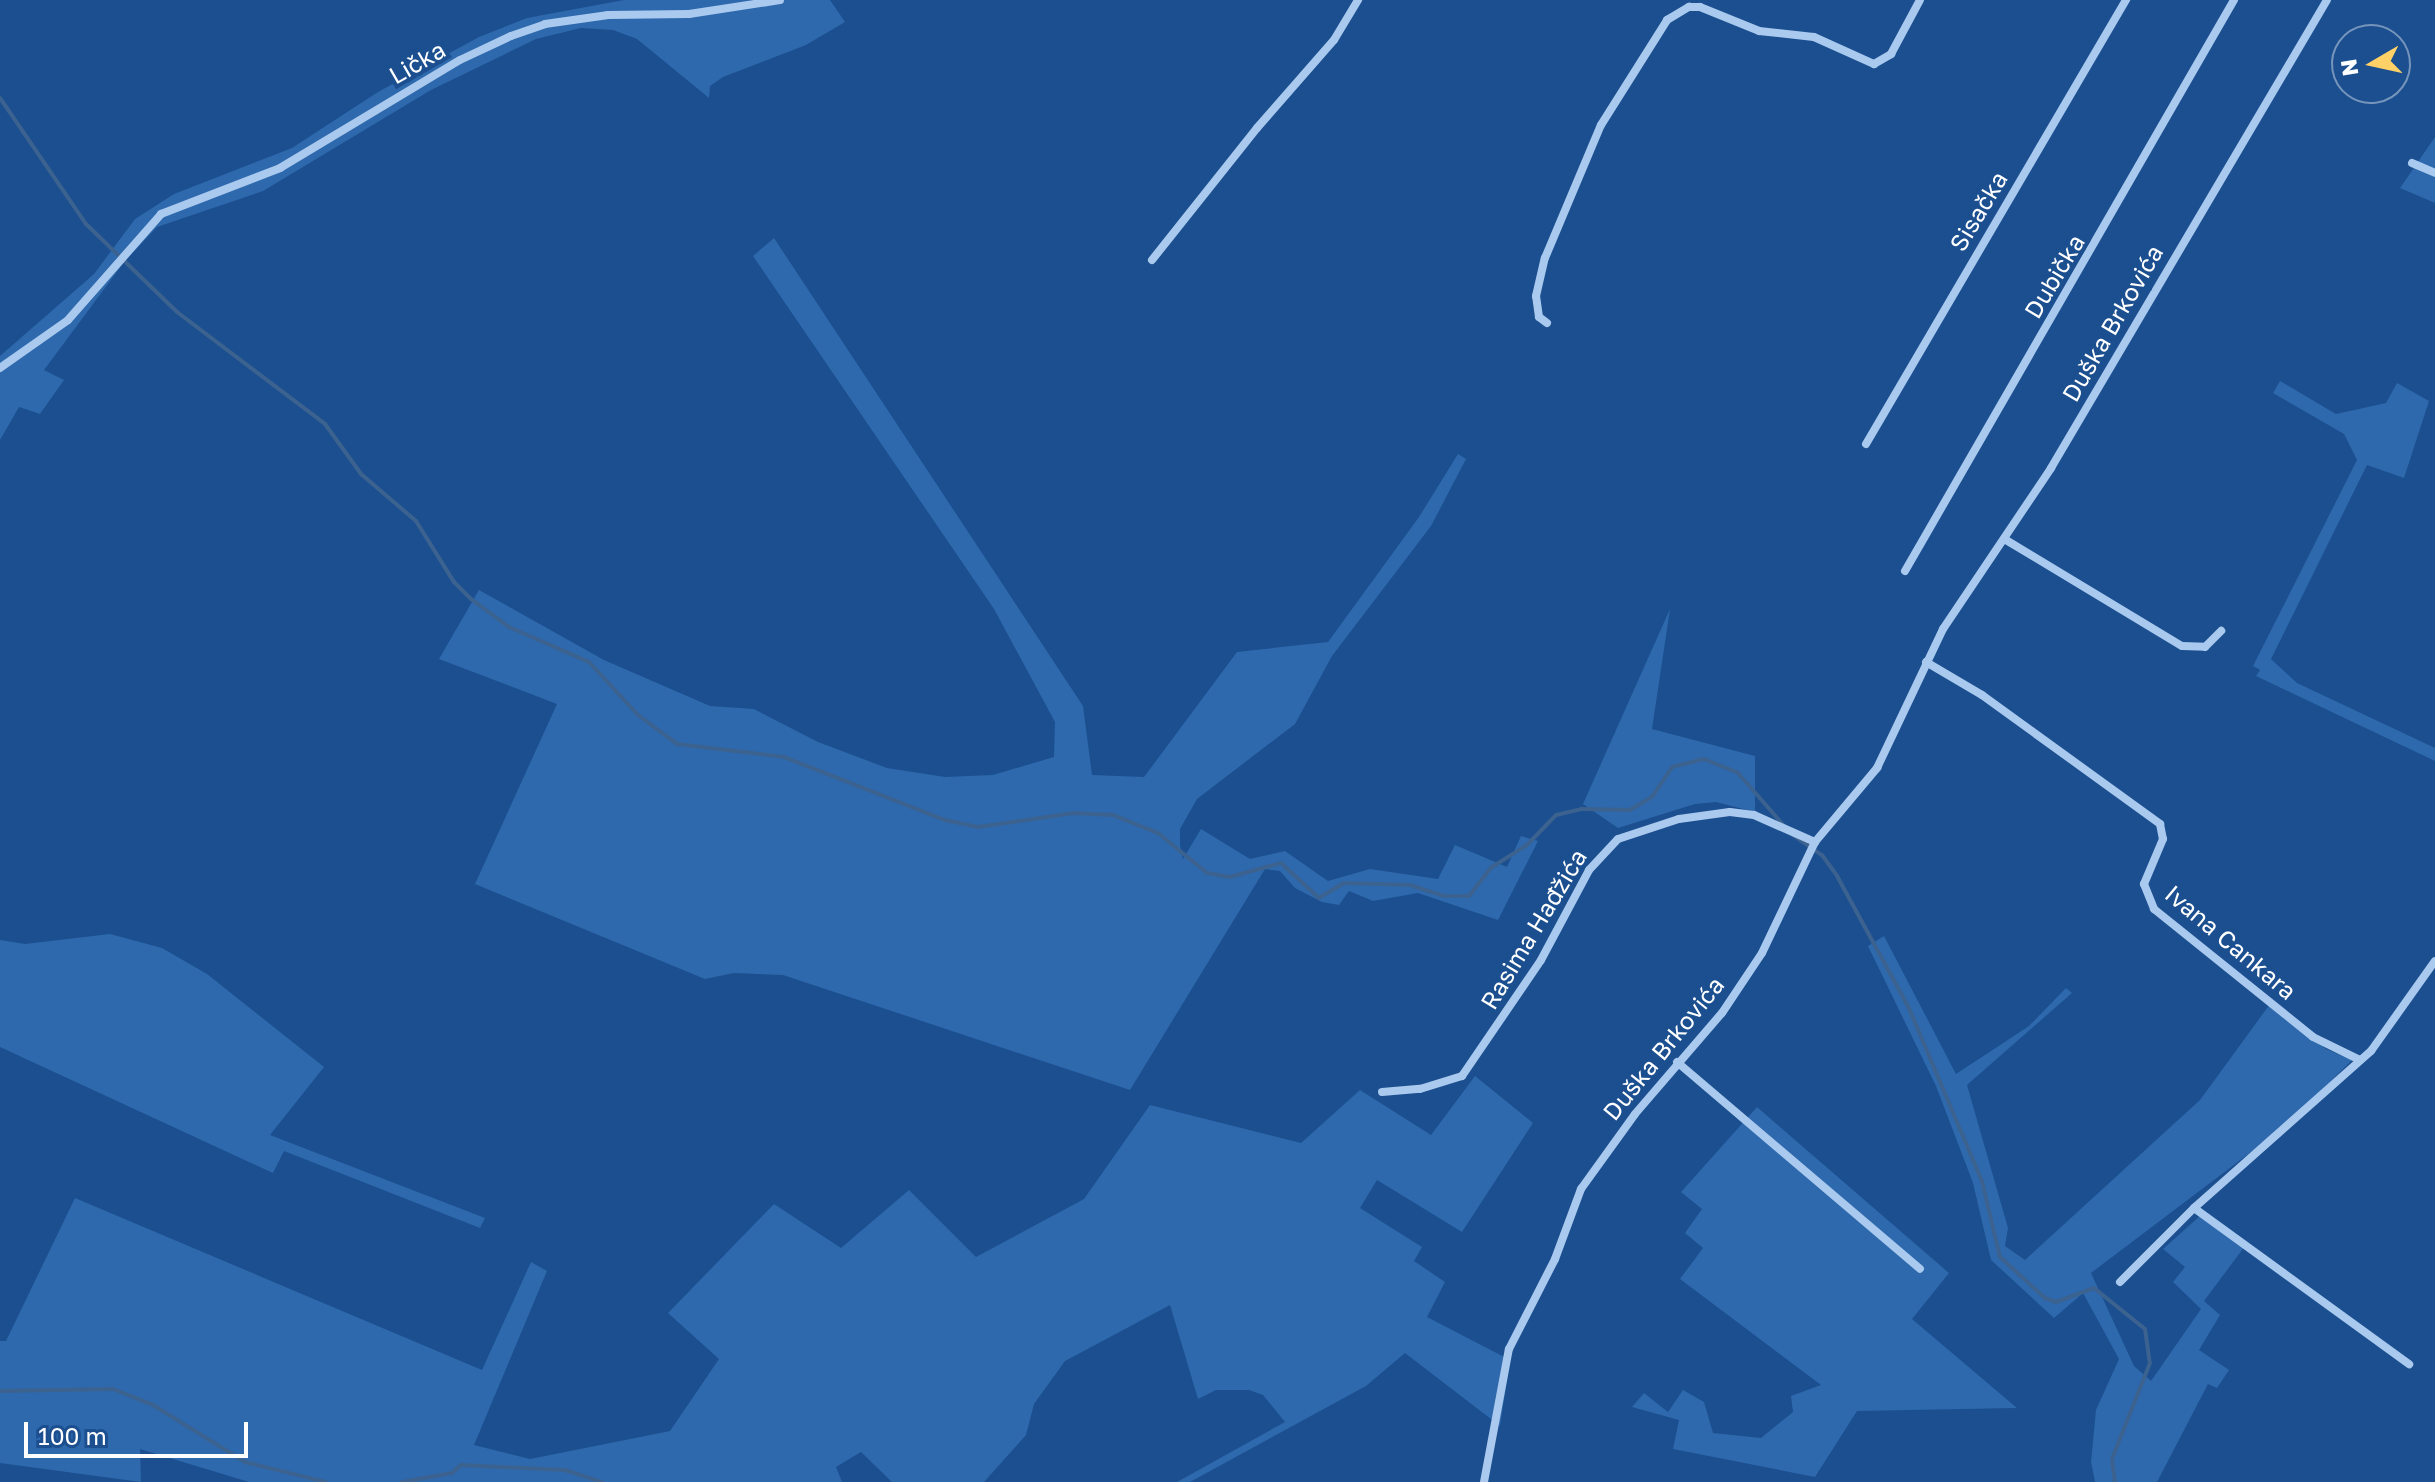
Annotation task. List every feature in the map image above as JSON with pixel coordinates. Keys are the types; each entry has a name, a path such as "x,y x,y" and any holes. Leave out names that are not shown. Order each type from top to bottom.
{"street":[{"name":"Lička","path":"0,368 68,320 161,214 252,182 292,162 407,91 511,36 578,19 689,14 780,0"},
{"path":"1152,260 1257,128 1328,49 1358,0"},
{"path":"1547,323 1539,317 1536,296 1545,258 1601,125 1667,20 1689,7 1700,7 1759,31 1814,37 1874,64 1891,54 1920,0"},
{"name":"Sisačka","path":"1866,444 2126,0"},
{"name":"Dubička","path":"1905,571 2234,0"},
{"name":"Duška Brkovića","path":"1484,1482 1509,1349 1555,1259 1581,1189 1677,1062 1722,1013 1762,953 1815,842 1877,768 1943,629 2006,540 2327,0"},
{"path":"2412,163 2435,173"},
{"path":"2006,540 2182,646 2205,647 2221,631"},
{"name":"Ivana Cankara","path":"1926,662 1982,695 2157,822 2163,839 2144,884 2154,909 2313,1037 2360,1060"},
{"name":"Rasima Hađžića","path":"1382,1092 1420,1089 1462,1076 1541,960 1589,870 1618,839 1679,819 1730,812 1754,815 1815,842"},
{"path":"2120,1282 2194,1208 2383,1038 2435,961"},
{"path":"1677,1062 1920,1269"},
{"path":"2194,1208 2409,1364"}],"shaded area":[{"path":"624,0 830,0 845,22 806,45 723,77 710,86 709,98 637,39 613,30 581,28 536,39 431,90 263,191 157,227 125,261 44,370 64,380 40,414 19,407 0,440 0,356 94,274 135,219 174,194 292,148 378,92 479,37 527,18"},
{"path":"2435,137 2435,203 2400,188"},
{"path":"774,238 1083,706 1092,775 1144,777 1237,652 1328,642 1419,517 1458,454 1466,459 1431,526 1332,656 1295,724 1197,799 1180,829 1180,845 1183,859 1201,829 1250,859 1285,851 1328,881 1370,869 1438,879 1455,845 1507,867 1521,836 1538,841 1498,920 1418,893 1373,901 1349,891 1339,905 1322,902 1295,888 1280,871 1265,869 1130,1090 783,975 734,973 705,979 475,884 557,704 439,659 479,590 604,660 710,706 754,709 818,742 887,768 945,777 993,775 1054,757 1055,722 994,609 753,256"},
{"path":"2280,381 2336,414 2386,403 2397,383 2429,401 2404,478 2367,465 2271,659 2297,683 2435,748 2435,761 2256,676 2260,670 2253,666 2357,460 2344,434 2273,393"},
{"path":"1670,609 1652,729 1755,756 1755,812 1716,802 1695,804 1618,828 1583,804"},
{"path":"110,934 162,948 207,974 324,1067 270,1135 485,1218 480,1228 284,1151 273,1173 0,1047 0,940 25,944"},
{"path":"1884,936 1956,1074 2029,1026 2066,988 2072,993 1967,1085 2008,1228 2005,1246 2025,1260 2200,1100 2270,1004 2326,1049 2352,1060 2288,1124 2091,1273 2134,1366 2151,1381 2201,1309 2173,1282 2185,1267 2163,1249 2201,1215 2248,1242 2204,1301 2220,1315 2199,1350 2229,1370 2217,1388 2208,1384 2157,1482 2095,1482 2091,1462 2096,1410 2119,1359 2083,1293 2054,1318 1991,1260 1973,1183 1936,1086 1868,946"},
{"path":"1475,1076 1533,1123 1462,1232 1377,1180 1360,1208 1422,1247 1414,1261 1445,1282 1427,1317 1510,1360 1500,1426 1405,1353 1366,1386 1190,1482 1177,1482 1285,1422 1263,1395 1249,1390 1216,1390 1198,1399 1170,1305 1065,1361 1034,1404 1026,1435 984,1482 892,1482 861,1452 836,1467 842,1482 249,1482 140,1449 141,1482 0,1463 0,1341 6,1341 75,1198 482,1370 531,1262 547,1271 474,1445 530,1459 670,1431 719,1359 668,1313 774,1204 841,1248 909,1190 976,1257 1084,1199 1150,1105 1301,1143 1360,1090 1431,1135"},
{"path":"1757,1107 1949,1273 1912,1319 2017,1408 1857,1411 1815,1477 1673,1449 1679,1420 1632,1407 1644,1393 1668,1412 1683,1390 1704,1402 1713,1433 1761,1438 1793,1412 1791,1396 1821,1385 1680,1279 1703,1248 1685,1233 1702,1209 1681,1192"}],"waterway":[{"path":"0,98 86,224 177,312 325,424 361,474 416,521 454,582 471,599 509,627 589,662 638,715 677,744 784,757 945,820 978,827 1074,813 1113,815 1158,833 1207,873 1230,877 1281,863 1319,898 1344,883 1410,885 1444,896 1469,896 1492,867 1526,846 1556,815 1581,809 1630,810 1652,797 1672,767 1704,759 1738,773 1784,826"},
{"path":"1793,835 1822,855 1837,876 1908,1006 1982,1181 2000,1257 2045,1298 2056,1302 2094,1288 2145,1329 2150,1363 2112,1459 2115,1482"},
{"path":"0,1391 113,1389 153,1405 245,1462 326,1482"},
{"path":"402,1482 452,1473 461,1465 565,1470 602,1482"}]}
